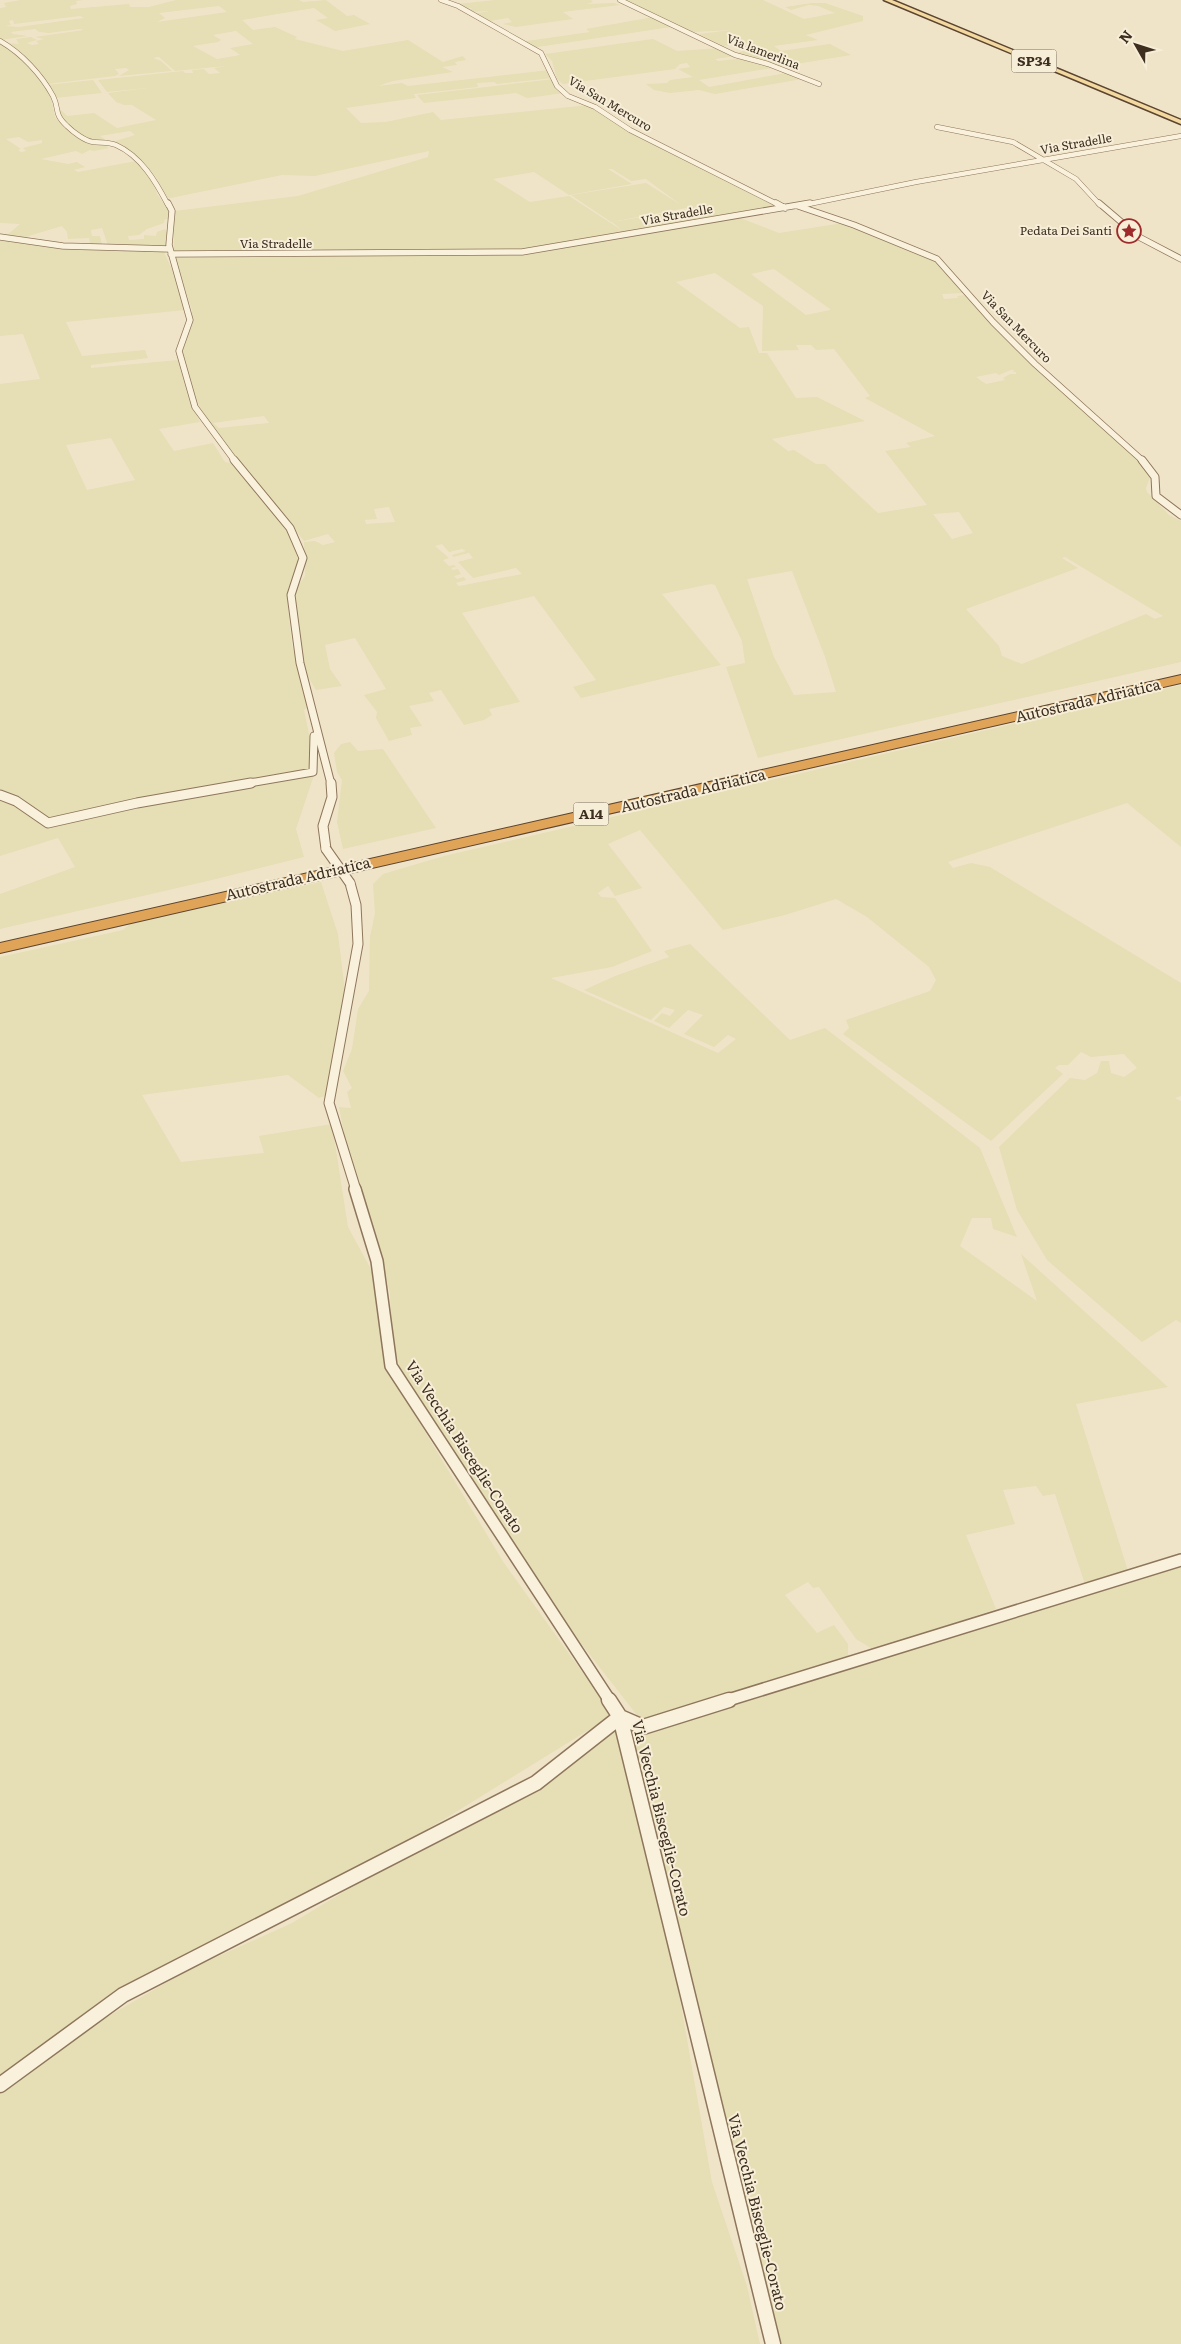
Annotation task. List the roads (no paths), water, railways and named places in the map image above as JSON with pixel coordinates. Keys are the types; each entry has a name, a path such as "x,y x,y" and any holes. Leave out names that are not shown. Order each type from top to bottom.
{"highway":[{"name":"Autostrada Adriatica","path":"0,939 1181,671"},
{"name":"Autostrada Adriatica","path":"0,948 1181,679"}],"main road":[{"name":"SP34","path":"887,0 1181,122"}],"street":[{"name":"Via San Mercuro","path":"441,0 458,6 540,53 549,63 559,88 564,92 593,106 627,129 736,181 784,208"},
{"name":"Via lamerlina","path":"620,0 735,55 768,64 818,84"},
{"name":"Via Vecchia Bisceglie-Corato","path":"0,41 15,50 44,82 54,98 57,116 69,128 90,142 114,144 130,154 154,179 172,211 171,252 190,320 179,351 195,407 253,485 290,528 303,558 291,595 300,663 330,778 332,797 323,826 326,849 350,883 356,905 358,944 328,1103 377,1261 392,1366 620,1718 773,2344"},
{"path":"937,128 1013,142 1076,179 1106,211 1139,238 1181,259"},
{"name":"Via Stradelle","path":"0,237 53,245 171,252 522,252 797,206 1181,136"},
{"name":"Via San Mercuro","path":"797,206 854,225 937,259 993,322 1035,364 1144,462 1155,478 1156,496 1181,515"},
{"path":"0,795 16,801 48,823 146,802 313,772 315,745 308,715 312,708"},
{"path":"0,2085 123,1996 536,1783 620,1718 643,1727 1181,1560"}],"place":[{"name":"Pedata Dei Santi","path":"1129,231"}]}
